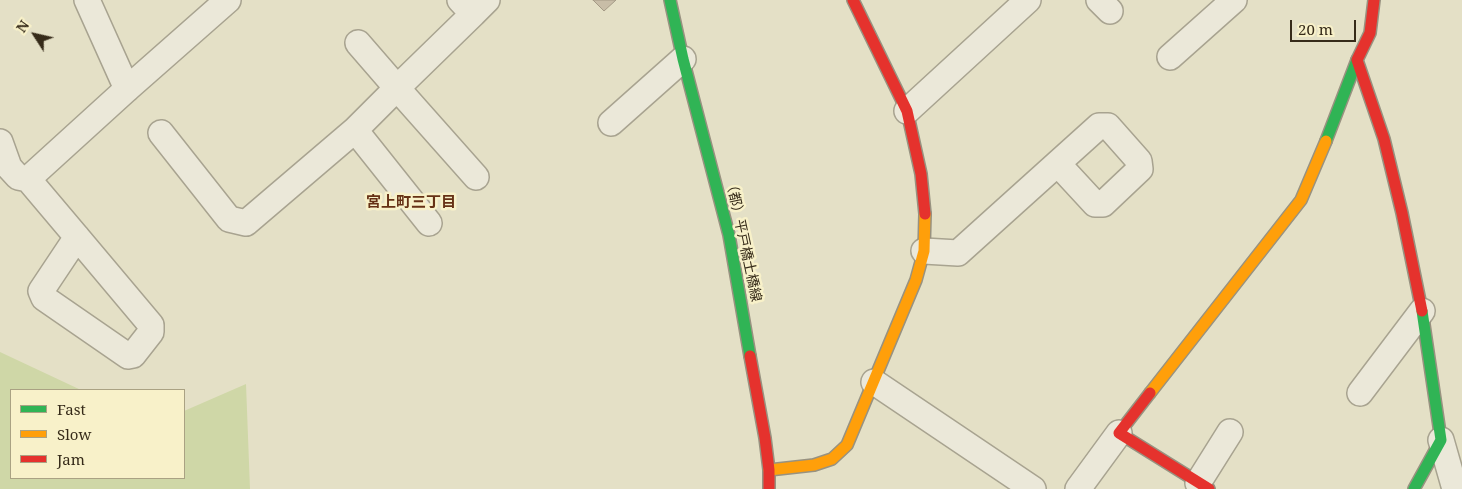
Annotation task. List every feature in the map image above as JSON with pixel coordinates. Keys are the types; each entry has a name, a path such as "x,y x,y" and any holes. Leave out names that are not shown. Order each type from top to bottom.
{"street":[{"path":"87,0 126,89"},
{"path":"28,179 126,89 228,0"},
{"name":"（都）平戸橋土橋線","path":"670,0 729,235 748,337 769,470 768,489"},
{"path":"769,470 814,466 832,459 847,444 916,280 924,251 925,213 921,174 907,111 853,0"},
{"path":"907,111 1028,0"},
{"path":"1170,57 1234,0"},
{"path":"1078,489 1118,433 1301,200 1341,105 1357,60 1370,34 1374,0"},
{"path":"161,133 229,220 246,223 355,130 397,88 473,5"},
{"path":"358,43 476,177"},
{"path":"611,123 684,59"},
{"path":"1357,60 1384,139 1402,213 1422,311 1441,440 1455,489"},
{"path":"355,130 429,223"},
{"path":"0,142 9,166 18,177 28,179 78,237 151,324 151,332 133,355 128,356 44,298 41,291 78,237"},
{"path":"924,251 958,254 1058,164"},
{"path":"1360,393 1422,311"},
{"path":"874,382 1033,489"},
{"path":"1118,433 1204,486 1230,432"},
{"path":"1414,489 1441,440"}],"green space":[{"path":"0,352 79,389 10,389 10,479 185,479 185,411 246,384 250,489 0,489"}],"building":[{"path":"593,0 616,0 604,11"}],"traffic: fast":[{"path":"670,0 683,59 729,235 750,356"},
{"path":"1326,141 1357,60"},
{"path":"1414,489 1441,440 1422,311"}],"traffic: slow":[{"path":"1150,393 1301,200 1326,141"},
{"path":"769,470 814,465 832,459 847,445 916,280 924,251 925,214"}],"traffic: jam":[{"path":"853,0 907,111 921,174 925,214"},
{"path":"1374,0 1370,33 1357,60 1384,139 1402,213 1422,311"},
{"path":"750,356 765,438 769,488"},
{"path":"1150,393 1119,433 1209,489"}],"district":[{"name":"宮上町三丁目","path":"411,203"}]}
